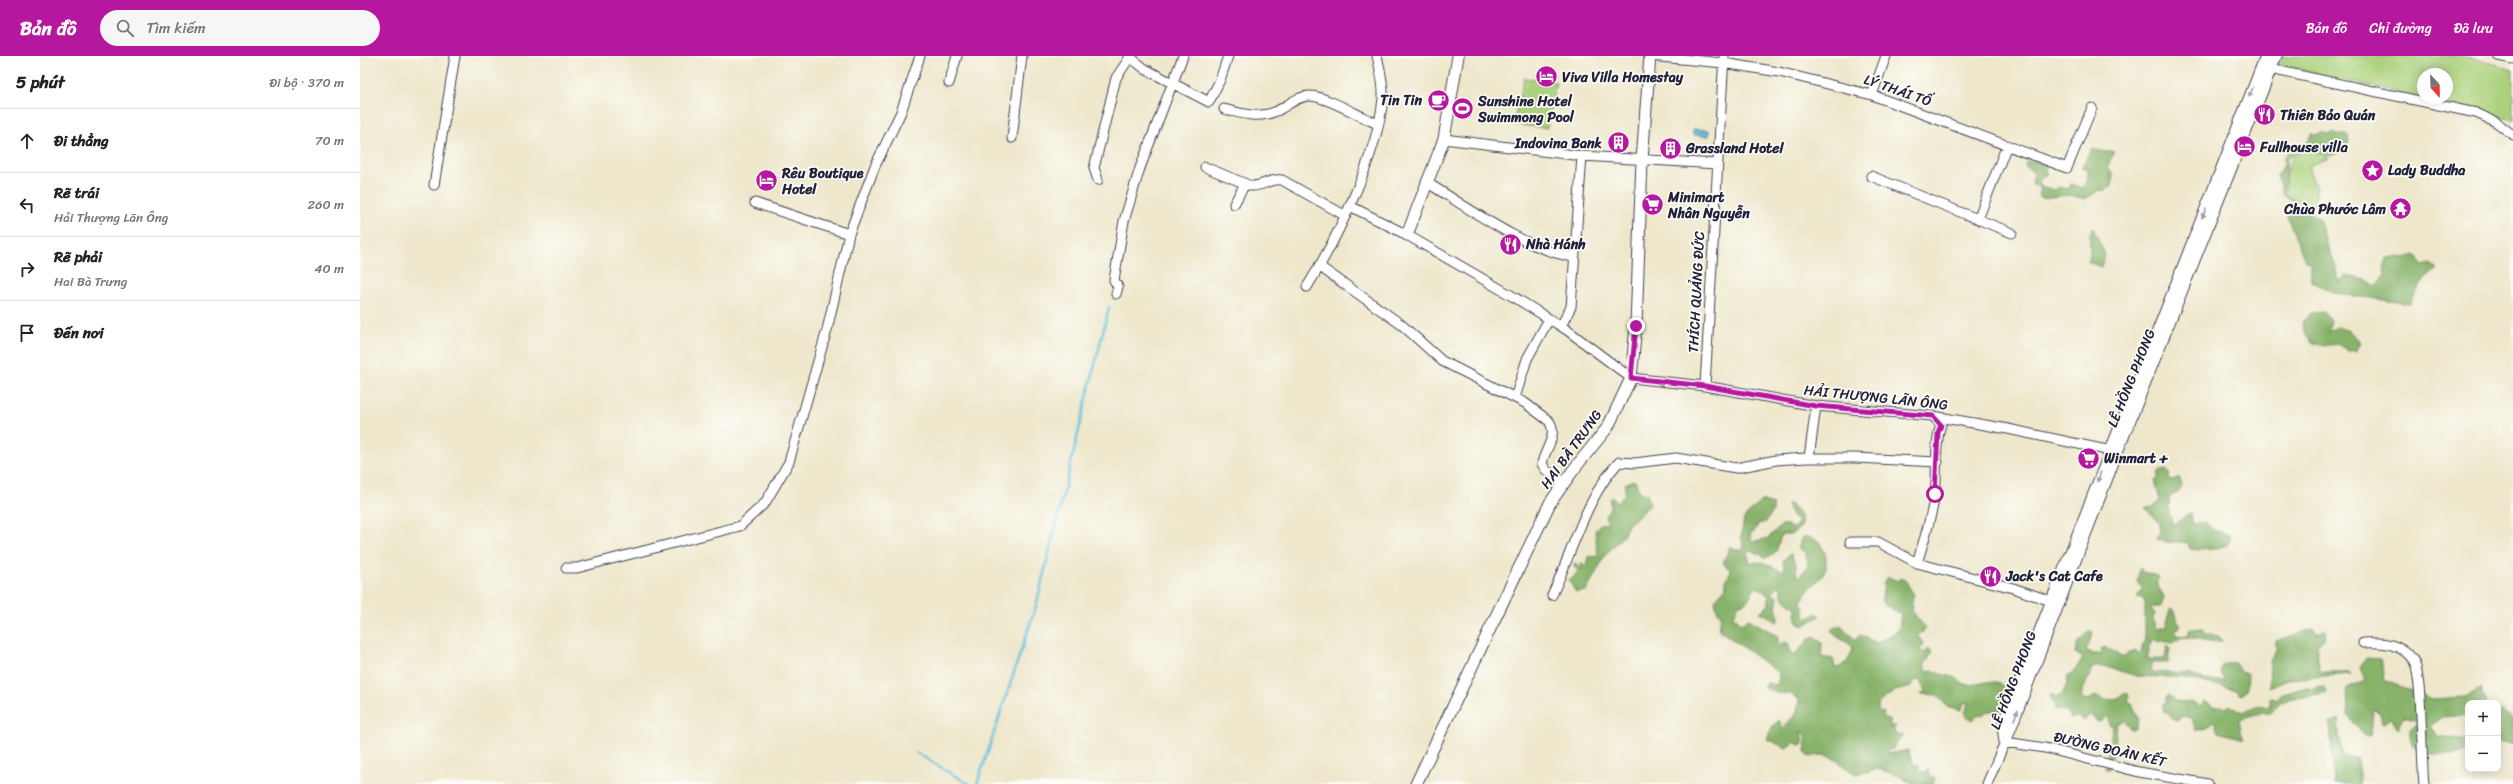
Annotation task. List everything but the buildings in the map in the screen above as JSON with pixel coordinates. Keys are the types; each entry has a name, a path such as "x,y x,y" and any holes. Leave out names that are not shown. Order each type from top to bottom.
{"street":[{"path":"434,185 455,56"},
{"path":"566,568 577,568 740,526 765,503 789,462 827,330 849,234 875,166 901,112 920,56"},
{"path":"949,83 957,56"},
{"path":"1012,138 1022,56"},
{"path":"1098,180 1094,168 1112,92 1116,78 1129,56 1145,69 1209,102 1220,80 1228,56"},
{"path":"1116,294 1118,287 1114,280 1124,221 1140,168 1183,56"},
{"path":"1307,287 1350,206 1378,124 1383,96 1377,56"},
{"path":"1407,235 1426,182 1444,139 1458,56"},
{"name":"LÝ THÁI TỔ","path":"1650,56 1723,59 1872,95 2067,168 2092,108"},
{"name":"HAI BÀ TRƯNG","path":"1416,784 1550,503 1564,482 1608,427 1631,378 1636,326 1642,160 1650,56"},
{"path":"1872,95 1886,56"},
{"name":"LÊ HỒNG PHONG","path":"2214,199 2266,56"},
{"name":"LÊ HỒNG PHONG","path":"2005,742 2003,725 2051,601 2113,452 2214,199 2276,56"},
{"path":"2498,56 2513,59"},
{"name":"THÍCH QUẢNG ĐỨC","path":"1705,386 1723,59"},
{"path":"2270,69 2476,113 2496,122 2513,135"},
{"path":"1224,109 1250,116 1262,115 1276,111 1310,96 1323,99 1378,124"},
{"path":"1444,139 1582,156 1717,164"},
{"path":"1978,219 2007,145"},
{"path":"1561,326 1571,307 1582,156"},
{"path":"1205,167 1245,184 1257,187 1275,179 1282,180 1344,215"},
{"path":"1871,176 2012,233"},
{"path":"1426,182 1526,241 1558,255 1574,257"},
{"path":"1234,204 1245,184"},
{"path":"755,203 849,234"},
{"path":"1350,206 1407,235 1561,326 1631,378"},
{"path":"1319,266 1402,325 1442,360 1515,398 1552,426 1552,435 1542,464 1546,470 1564,482"},
{"path":"1515,398 1527,359 1549,319"},
{"name":"HẢI THƯỢNG LÃN ÔNG","path":"1631,378 1705,386 1816,406 1933,416 2008,429 2113,452"},
{"path":"1809,458 1816,406"},
{"path":"1917,563 1933,502 1938,462 1938,433 1941,425 1933,416"},
{"name":"LÊ HỒNG PHONG","path":"2005,742 2113,452"},
{"path":"1552,595 1588,508 1607,475 1619,462 1635,463 1676,458 1736,468 1776,460 1809,458 1855,458 1938,462"},
{"path":"1850,542 1878,542 1917,563 2013,588 2051,601"},
{"path":"2363,643 2383,642 2395,646 2406,652 2414,661 2419,679 2424,784"},
{"path":"1987,784 2005,742"},
{"name":"ĐƯỜNG ĐOÀN KẾT","path":"2005,742 2045,748 2139,772 2208,784"}],"green space":[{"path":"2282,56 2464,56 2513,69 2513,120 2445,104 2453,104 2453,68 2417,68 2417,97 2280,65"},
{"path":"1524,78 1556,82 1547,128 1513,124"},
{"path":"2324,132 2328,135 2335,132 2337,135 2348,135 2349,143 2340,152 2332,155 2306,151 2287,158 2284,192 2293,199 2299,210 2309,211 2319,218 2326,243 2335,263 2338,282 2346,276 2367,280 2376,286 2386,275 2384,265 2386,259 2393,257 2410,257 2414,255 2418,257 2422,266 2431,264 2437,269 2423,281 2410,304 2334,293 2311,281 2311,262 2305,261 2287,216 2296,209 2293,201 2282,193 2277,175 2280,173 2285,162 2283,158 2288,152 2286,145 2289,145 2289,147 2297,144 2301,147 2308,142 2311,134 2317,135"},
{"path":"2307,146 2329,158 2308,166 2316,189 2314,208 2301,206 2286,190 2285,176 2295,151"},
{"path":"2091,149 2106,152 2114,151 2107,169 2113,174 2112,185 2105,191 2100,190 2085,199 2069,195 2042,198 2039,196 2040,188 2032,183 2034,173 2025,166 2027,161 2047,163 2046,175 2038,180 2043,188 2055,190 2059,187 2069,189 2071,184 2083,188 2088,174 2088,169 2083,167 2083,165"},
{"path":"2093,227 2105,255 2101,267 2088,262 2090,258 2089,240"},
{"path":"2324,312 2331,320 2328,332 2337,327 2349,331 2361,342 2357,350 2348,351 2336,343 2324,346 2311,342 2303,329 2302,322 2311,313"},
{"path":"2166,470 2170,475 2168,479 2173,481 2179,477 2182,485 2179,492 2169,497 2170,504 2167,505 2173,525 2191,512 2191,524 2205,522 2212,529 2229,535 2231,538 2227,545 2214,549 2198,550 2190,549 2188,543 2165,542 2157,539 2160,531 2160,524 2145,508 2153,507 2160,501 2155,481 2158,478 2159,472"},
{"path":"1633,480 1636,482 1639,492 1647,494 1650,505 1628,525 1623,536 1606,554 1586,591 1576,592 1568,580 1573,578 1578,571 1574,567 1574,563 1582,569 1581,563 1586,565 1588,557 1598,556 1595,531 1600,524 1608,523 1605,516 1610,508 1610,499 1613,497 1618,502 1625,494 1625,484"},
{"path":"1761,501 1773,505 1773,511 1766,522 1758,524 1754,532 1750,532 1752,542 1768,538 1782,525 1788,525 1791,528 1796,527 1798,521 1793,518 1787,504 1790,504 1799,514 1801,527 1792,534 1782,534 1776,551 1770,556 1765,558 1761,554 1750,551 1747,554 1751,563 1762,562 1784,572 1783,560 1791,554 1796,564 1797,576 1799,577 1808,566 1806,553 1798,548 1802,537 1809,537 1820,542 1826,556 1826,569 1819,580 1806,592 1801,604 1804,607 1804,616 1807,619 1817,613 1820,616 1803,626 1799,623 1797,618 1796,608 1783,598 1780,587 1777,586 1772,594 1778,597 1776,606 1779,619 1776,623 1772,618 1760,612 1769,605 1769,596 1758,587 1753,589 1747,601 1738,605 1732,619 1736,618 1741,624 1749,619 1770,631 1777,636 1779,644 1786,642 1789,644 1789,652 1794,656 1810,638 1815,636 1822,643 1821,657 1833,659 1835,668 1839,668 1845,664 1851,655 1853,648 1848,643 1833,634 1831,631 1833,628 1841,625 1855,639 1860,635 1877,643 1899,630 1901,614 1884,605 1882,600 1884,581 1889,577 1897,581 1900,578 1905,580 1914,595 1912,600 1912,608 1918,619 1925,626 1923,632 1917,635 1923,643 1920,650 1924,653 1929,648 1932,653 1924,665 1927,671 1933,670 1939,674 1956,678 1968,685 1991,682 2007,687 2009,691 2004,705 1999,711 1988,711 1984,715 1977,716 1973,720 1965,715 1968,702 1964,703 1961,710 1946,706 1938,695 1921,694 1926,690 1919,680 1914,681 1911,687 1895,691 1878,703 1878,712 1884,713 1883,718 1890,720 1890,728 1894,725 1894,732 1903,736 1895,743 1893,749 1886,751 1887,754 1908,750 1913,764 1919,765 1919,771 1925,772 1928,769 1929,775 1935,778 1933,784 1912,784 1900,776 1878,769 1856,774 1830,757 1818,755 1810,757 1806,752 1805,734 1801,732 1803,744 1799,745 1794,742 1786,748 1767,739 1772,727 1779,720 1783,728 1797,713 1799,699 1791,694 1776,693 1763,687 1766,682 1773,685 1778,684 1779,673 1719,630 1721,615 1717,610 1715,600 1726,588 1726,581 1731,571 1723,563 1730,547 1742,551 1744,547 1741,537 1744,518"},
{"path":"2140,568 2143,572 2157,576 2159,579 2156,582 2164,598 2160,607 2149,607 2155,613 2153,618 2155,629 2167,627 2166,622 2171,608 2175,611 2178,622 2181,624 2174,632 2179,636 2188,636 2190,629 2202,629 2205,634 2218,636 2222,641 2217,642 2186,637 2180,638 2173,643 2152,639 2147,659 2165,659 2167,646 2170,648 2168,663 2153,663 2151,670 2153,672 2188,674 2206,680 2226,681 2220,672 2222,665 2235,662 2240,672 2248,674 2247,688 2242,695 2239,694 2237,690 2184,678 2137,676 2106,667 2093,667 2081,695 2083,699 2087,700 2095,696 2110,701 2127,693 2129,695 2128,702 2132,703 2139,720 2135,729 2130,729 2125,720 2117,724 2115,748 2109,769 2105,769 2113,725 2109,725 2108,716 2106,716 2102,721 2097,722 2091,714 2083,721 2079,717 2070,719 2066,711 2054,709 2055,704 2049,698 2051,693 2056,697 2062,695 2067,684 2066,679 2068,678 2066,676 2074,672 2083,657 2075,653 2078,642 2089,631 2093,632 2086,650 2092,654 2102,654 2101,649 2106,647 2107,650 2111,650 2121,657 2135,651 2139,654 2141,652 2145,638 2145,599 2137,597 2143,589 2137,582"},
{"path":"2314,628 2317,634 2324,629 2326,631 2324,639 2317,646 2319,672 2348,672 2350,674 2288,679 2269,687 2270,661 2276,651 2276,641"},
{"path":"2366,658 2380,659 2384,671 2383,680 2433,699 2465,697 2481,689 2486,700 2465,700 2465,715 2443,717 2430,726 2437,736 2465,741 2465,751 2459,754 2421,754 2412,745 2409,729 2421,722 2403,717 2398,728 2390,718 2382,724 2380,713 2373,709 2371,736 2365,736 2348,716 2347,688 2365,681 2360,668"},
{"path":"2310,686 2309,690 2321,686 2325,687 2327,693 2311,697 2292,698 2278,703 2270,713 2264,712 2239,719 2240,732 2244,739 2218,732 2215,722 2212,722 2207,728 2196,731 2192,718 2183,716 2176,720 2172,719 2167,711 2164,712 2163,704 2166,702 2166,697 2170,695 2178,703 2193,702 2200,706 2205,701 2213,707 2221,706 2226,708 2229,705 2242,712 2259,705 2267,707 2270,705 2270,699 2272,698 2275,699 2283,694"},
{"path":"2501,712 2513,719 2513,745 2501,743"},
{"path":"2340,719 2338,727 2343,756 2356,758 2359,766 2359,784 2334,784 2330,722"}],"water":[{"path":"1693,129 1709,130 1709,136 1693,135"}],"waterway":[{"path":"977,784 1036,606 1109,307"},
{"path":"917,753 969,784"}],"place":[{"name":"Viva Villa Homestay","path":"1547,77"},
{"name":"Tin Tin","path":"1438,100"},
{"name":"Sunshine Hotel Swimmong Pool","path":"1462,109"},
{"name":"Thiên Bảo Quán","path":"2264,115"},
{"name":"Indovina Bank","path":"1618,143"},
{"name":"Fullhouse villa","path":"2245,147"},
{"name":"Grassland Hotel","path":"1671,148"},
{"name":"Lady Buddha","path":"2372,170"},
{"name":"Rêu Boutique Hotel","path":"767,181"},
{"name":"Minimart Nhân Nguyễn","path":"1652,205"},
{"name":"Chùa Phước Lâm","path":"2401,209"},
{"name":"Nhà Hánh","path":"1510,244"},
{"name":"Winmart +","path":"2088,458"},
{"name":"Jack's Cat Cafe","path":"1990,576"}],"route":[{"path":"1636,326 1631,378 1705,386 1816,406 1933,416 1941,425 1938,433 1938,469 1935,494"}]}
